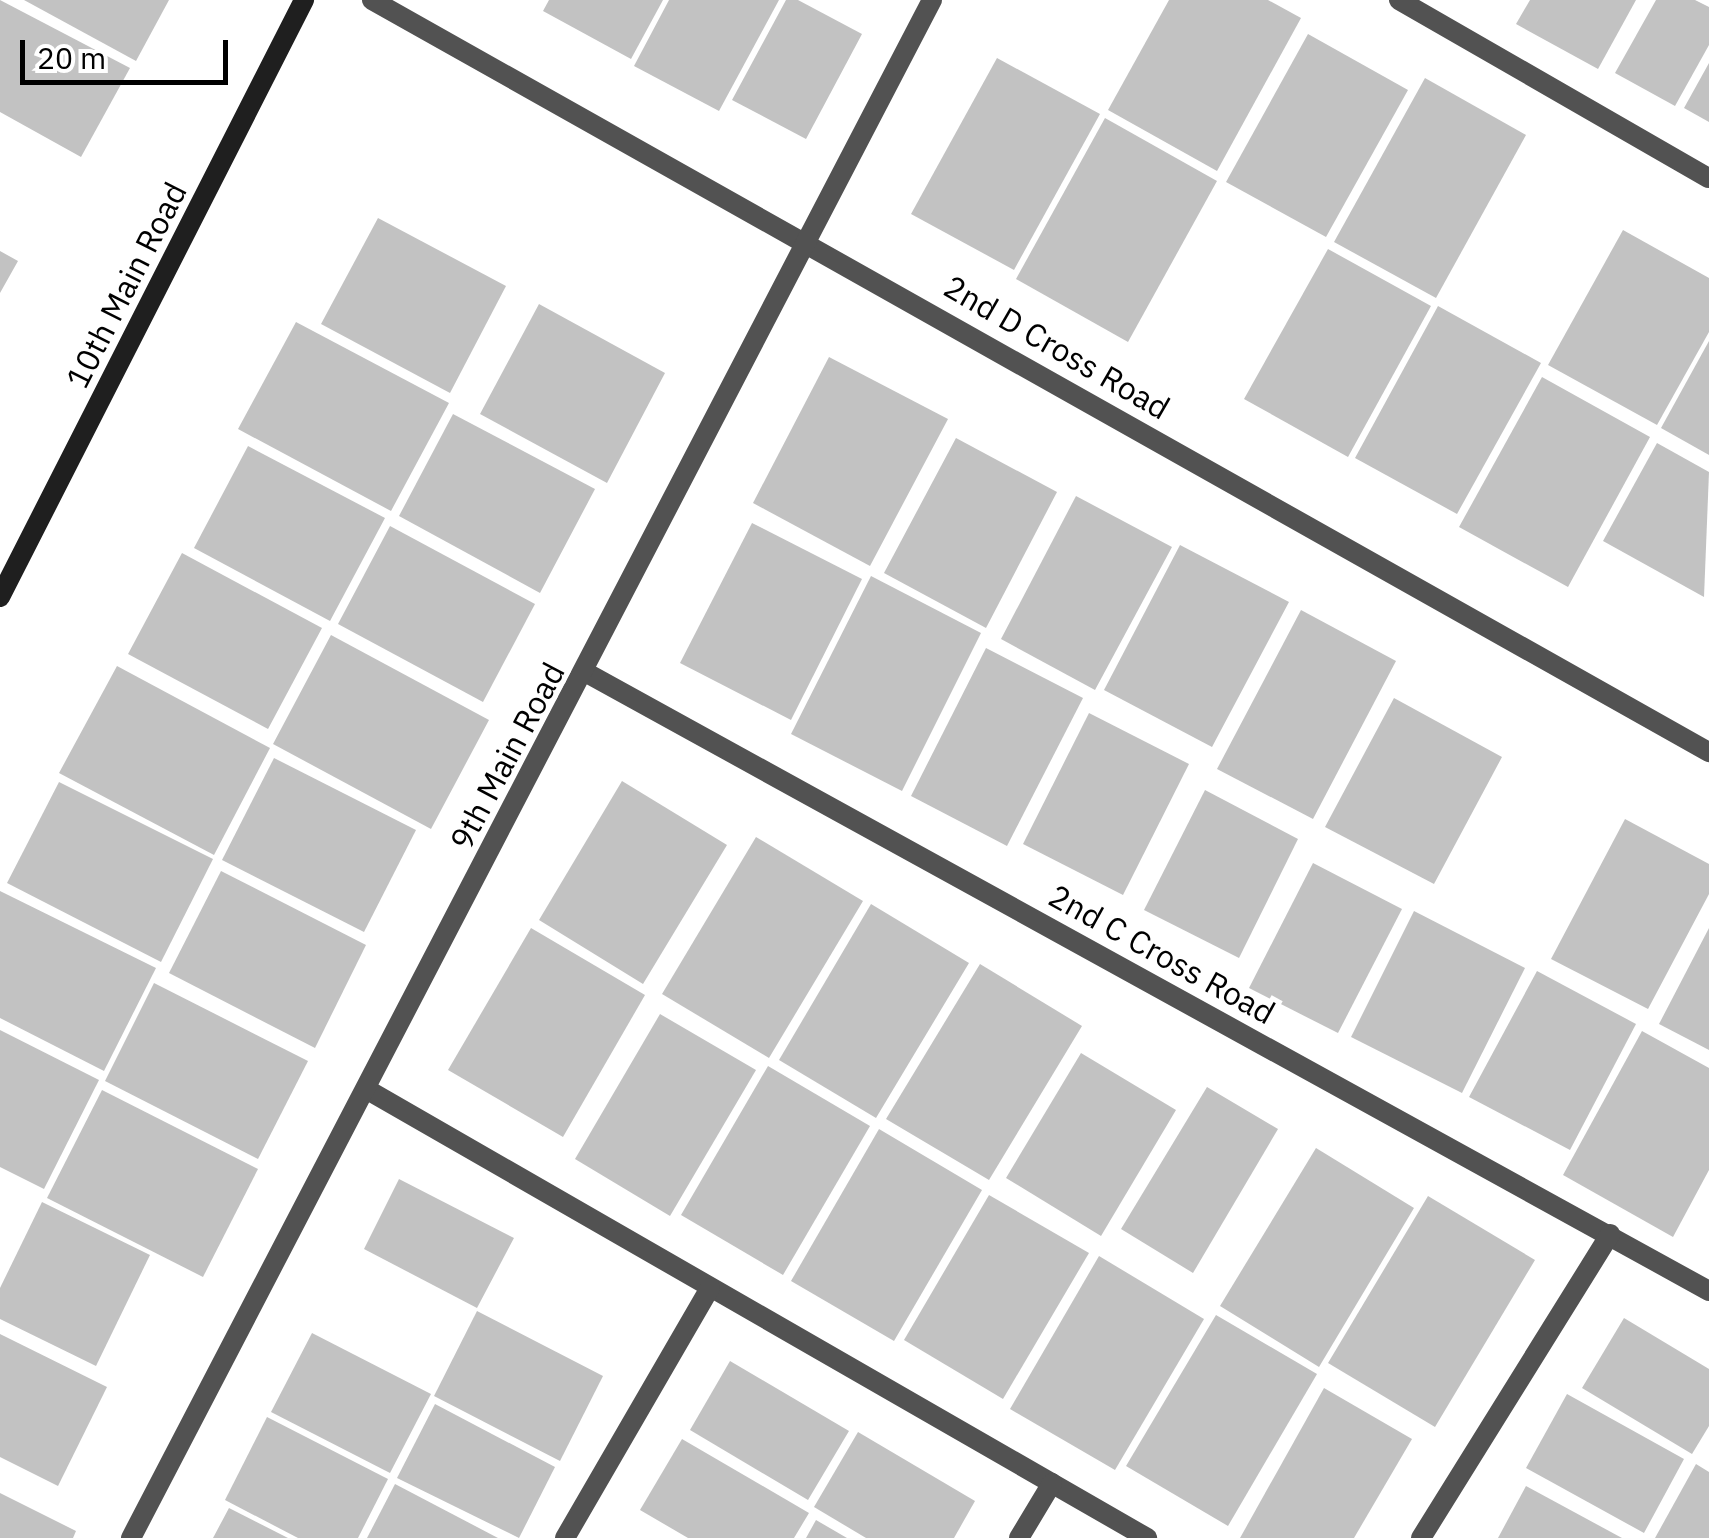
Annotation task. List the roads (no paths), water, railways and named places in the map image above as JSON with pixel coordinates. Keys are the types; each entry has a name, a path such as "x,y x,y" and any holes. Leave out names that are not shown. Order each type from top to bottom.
{"street":[{"name":"10th Main Road","path":"0,597 304,0"},
{"name":"2nd D Cross Road","path":"372,0 807,240 1709,752"},
{"name":"9th Main Road","path":"131,1538 932,0"},
{"path":"1399,0 1709,178"},
{"name":"2nd C Cross Road","path":"585,672 1709,1291"},
{"path":"366,1089 1147,1538"},
{"path":"1420,1538 1610,1234"},
{"path":"564,1538 710,1288"},
{"path":"1019,1538 1052,1483"}]}
